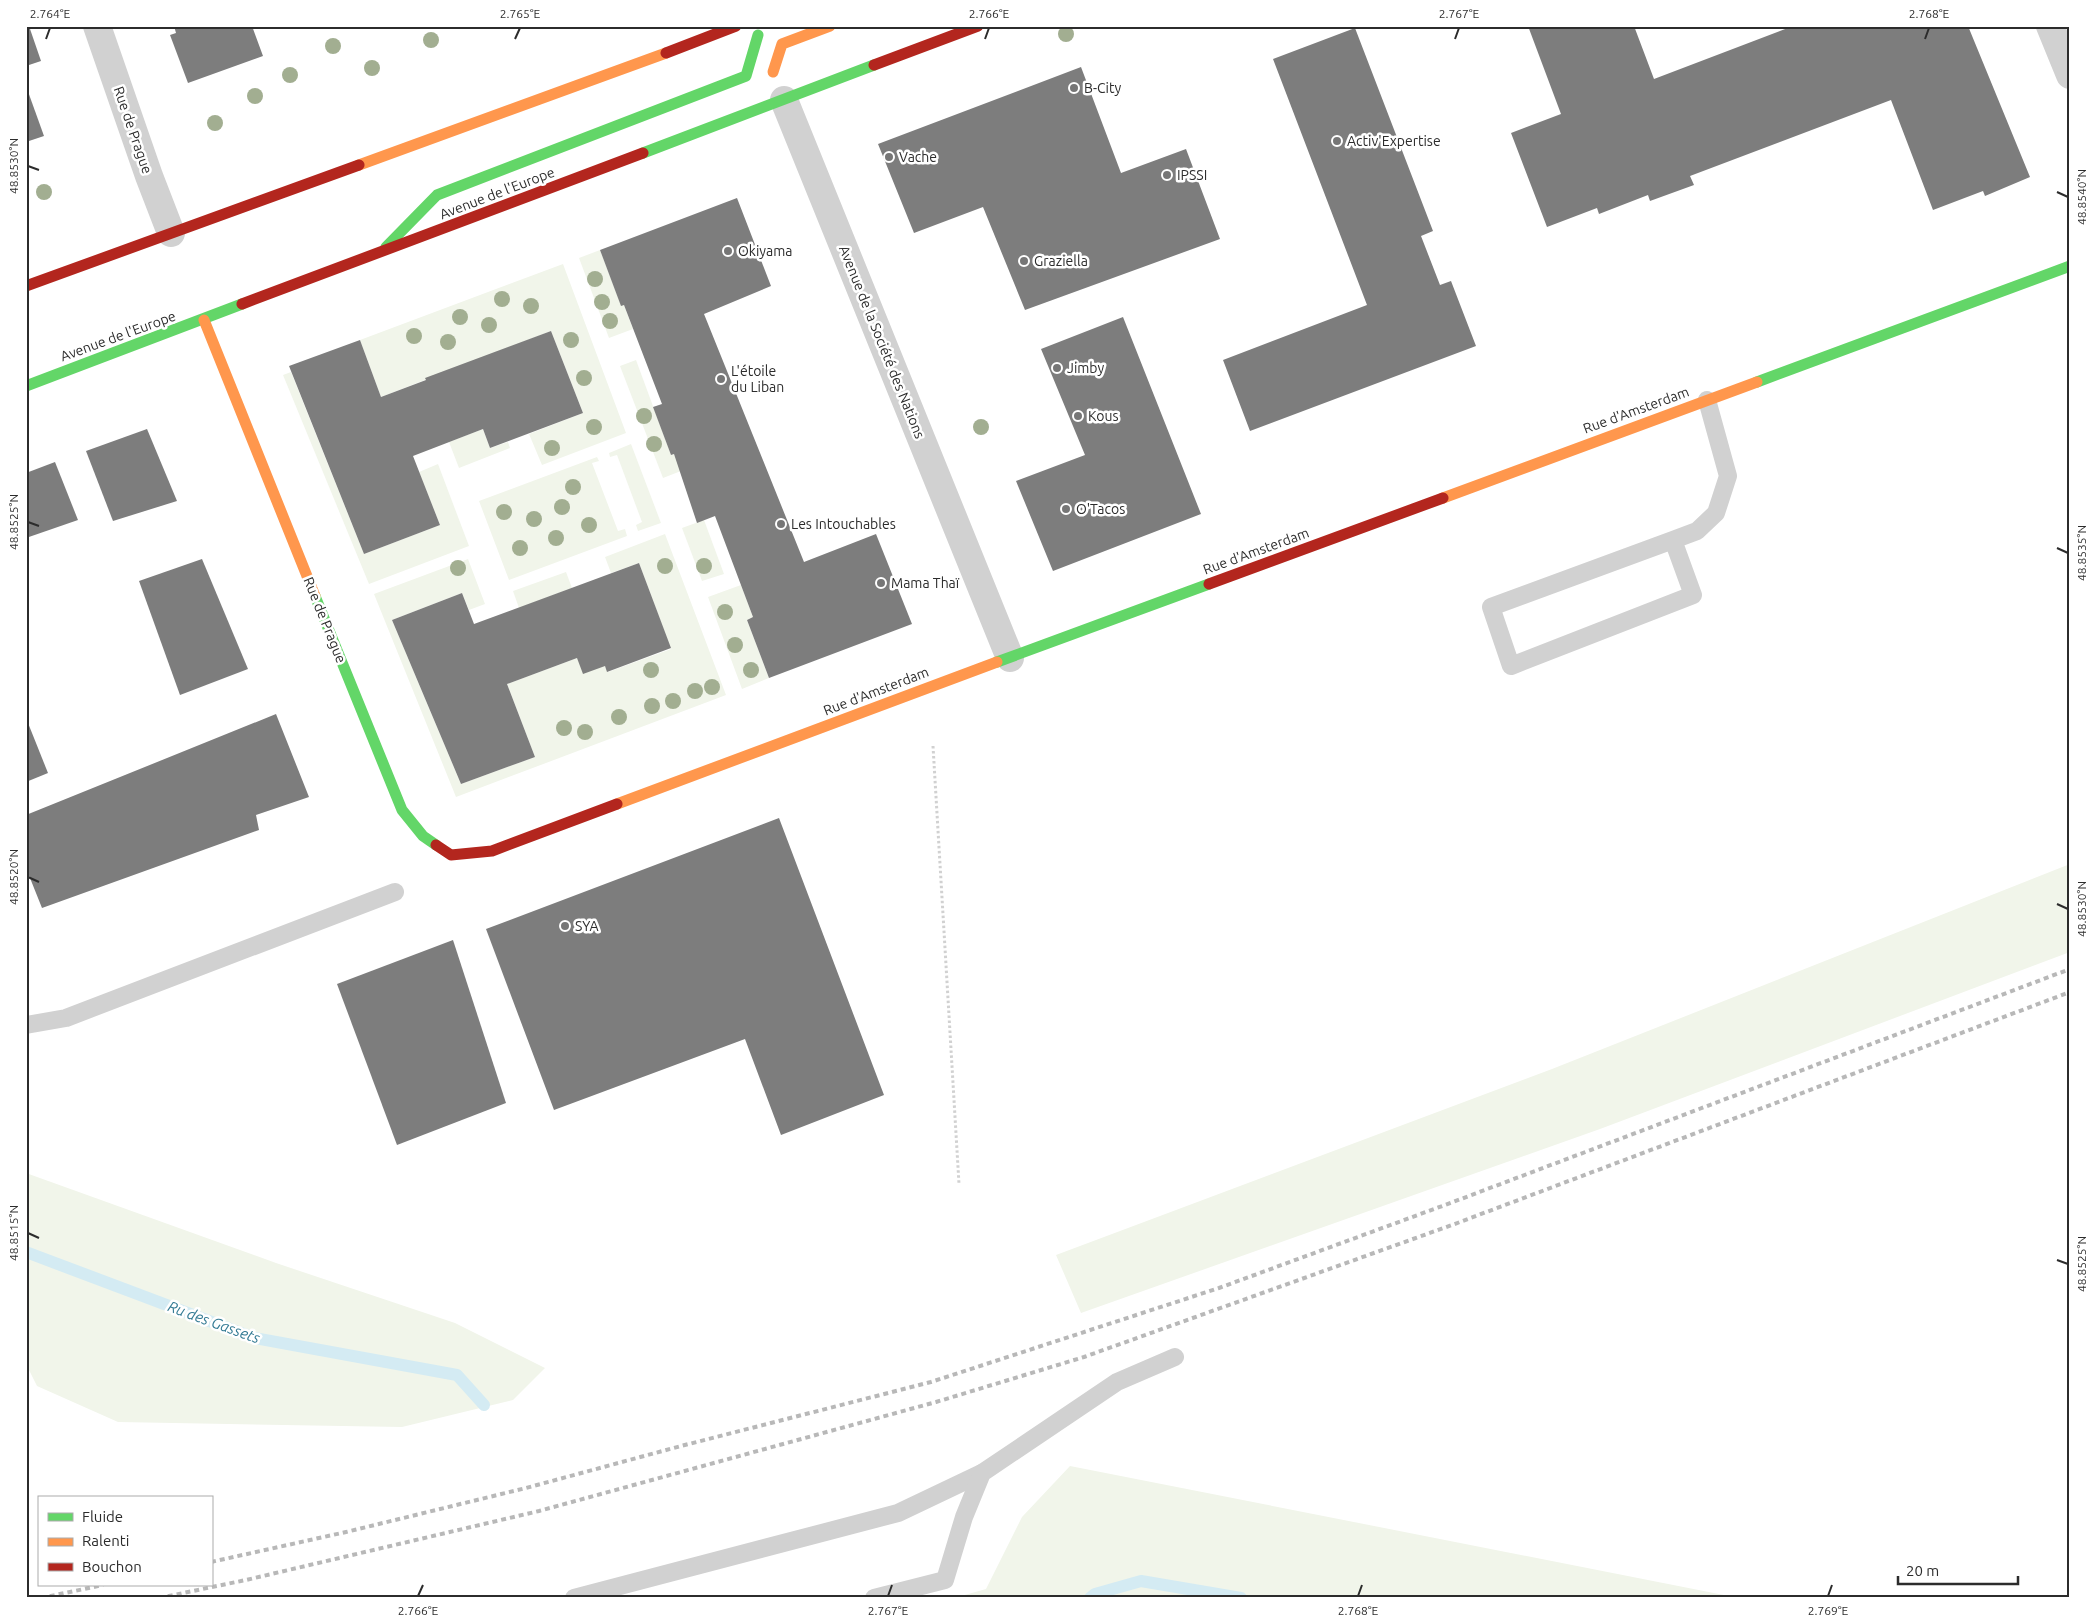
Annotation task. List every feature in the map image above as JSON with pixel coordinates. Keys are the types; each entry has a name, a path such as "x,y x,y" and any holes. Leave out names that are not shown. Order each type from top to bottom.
{"street":[{"name":"Rue de Prague","path":"98,26 149,176 171,233"},
{"path":"26,286 652,59 736,26"},
{"path":"773,72 782,44 830,26"},
{"name":"Avenue de l'Europe","path":"26,386 380,254 978,26"},
{"path":"2050,26 2070,75"},
{"path":"380,254 437,195 746,76 757,31"},
{"name":"Avenue de la Société des Nations","path":"757,31 1010,658"},
{"name":"Rue d'Amsterdam","path":"451,855 492,851 2070,266"},
{"name":"Rue de Prague","path":"204,320 402,810 423,836 451,855"}],"lane":[{"path":"1673,540 1693,595 1512,666 1491,607 1697,531 1716,512 1728,476 1708,400"},
{"path":"26,1025 66,1018 395,892"},
{"path":"574,1598 898,1513 982,1473 1117,1382 1175,1357"},
{"path":"874,1598 945,1580 964,1516 982,1473"}],"path":[{"path":"933,746 959,1184"}],"shaded area":[{"path":"600,250 621,305 624,305 633,329 609,338 579,258"},
{"path":"563,264 626,433 542,465 529,434 583,413 551,331 381,397 360,340"},
{"path":"636,360 671,455 674,454 681,471 663,478 620,366"},
{"path":"291,372 364,554 440,525 419,472 438,464 469,546 369,584 283,375"},
{"path":"483,429 490,448 508,442 510,448 459,468 449,442"},
{"path":"631,444 661,523 638,531 636,525 642,522 617,455 610,457 609,453"},
{"path":"597,457 599,461 592,463 618,531 625,529 627,536 509,580 479,501"},
{"path":"704,520 724,574 702,581 682,528"},
{"path":"665,534 726,695 456,797 374,594 468,559 485,604 469,610 462,593 392,620 461,784 535,757 507,684 577,658 605,666 608,672 671,649 639,563 611,573 605,557"},
{"path":"566,572 572,588 519,608 513,591"},
{"path":"741,585 753,617 747,620 769,678 742,689 708,597"},
{"path":"2070,864 2070,952 1600,1129 1081,1313 1056,1255 1552,1069"},
{"path":"26,1173 276,1263 455,1323 545,1368 513,1400 402,1427 118,1422 37,1386 26,1364"},
{"path":"1070,1466 1734,1598 954,1598 986,1589 1022,1517"}],"building":[{"path":"26,26 29,26 41,61 26,66"},
{"path":"174,26 252,26 263,56 188,83 170,35 176,33"},
{"path":"1528,26 1634,26 1654,79 1793,26 1968,26 2030,177 1985,196 1983,191 1933,210 1891,100 1690,176 1694,185 1650,201 1648,195 1599,214 1597,208 1547,227 1511,133 1561,114"},
{"path":"1355,28 1433,231 1421,236 1440,285 1451,281 1476,346 1250,431 1223,360 1367,305 1273,59"},
{"path":"1081,67 1121,173 1186,149 1220,239 1025,310 983,207 914,233 878,144"},
{"path":"26,86 44,136 26,142"},
{"path":"737,198 771,286 704,314 804,562 876,534 912,624 769,678 747,620 753,617 715,516 697,523 674,454 671,455 653,407 662,404 624,305 621,306 600,250"},
{"path":"1123,317 1201,514 1053,571 1016,481 1085,455 1041,349"},
{"path":"551,331 583,413 490,448 483,429 413,456 440,525 364,554 289,366 360,340 381,397 426,380 425,378"},
{"path":"147,429 177,501 113,521 86,451"},
{"path":"55,462 78,520 26,538 26,473"},
{"path":"202,559 248,669 180,695 139,581"},
{"path":"639,563 671,648 607,672 605,666 583,674 577,658 507,684 535,757 461,784 392,620 462,593 474,624"},
{"path":"276,714 309,797 256,815 259,830 42,908 26,868 26,815"},
{"path":"26,718 48,773 26,782"},
{"path":"779,818 884,1095 781,1135 745,1039 554,1110 486,929"},
{"path":"453,940 506,1103 397,1145 337,984"}],"waterway":[{"name":"Ru des Gassets","path":"26,1252 254,1338 457,1375 484,1405"},
{"name":"Ru des Gassets","path":"1090,1598 1095,1594 1141,1581 1241,1598"}],"railway":[{"path":"212,1562 346,1532 526,1488 931,1382 1219,1288 1445,1205 2070,969"},
{"path":"159,1598 246,1580 539,1511 936,1402 1084,1357 1452,1225 2070,992"},
{"path":"41,1598 98,1586"}],"traffic: fast":[{"path":"386,247 437,195 746,76 758,35"},
{"path":"643,153 874,65"},
{"path":"1757,382 2070,266"},
{"path":"26,386 242,304"},
{"path":"997,662 1209,584"},
{"path":"315,596 402,810 423,836 436,845"}],"traffic: slow":[{"path":"773,72 782,44 830,26"},
{"path":"359,165 666,53"},
{"path":"204,320 315,596"},
{"path":"1443,498 1757,382"},
{"path":"617,804 997,662"}],"traffic: jam":[{"path":"666,53 736,26"},
{"path":"874,65 978,26"},
{"path":"242,304 643,153"},
{"path":"26,286 359,165"},
{"path":"1209,584 1443,498"},
{"path":"436,845 451,855 492,851 617,804"}],"place":[{"name":"B-City","path":"1074,88"},
{"name":"Activ'Expertise","path":"1337,141"},
{"name":"Vache","path":"889,157"},
{"name":"IPSSI","path":"1167,175"},
{"name":"Okiyama","path":"728,251"},
{"name":"Graziella","path":"1024,261"},
{"name":"Jimby","path":"1057,368"},
{"name":"L'étoile du Liban","path":"721,379"},
{"name":"Kous","path":"1078,416"},
{"name":"O'Tacos","path":"1066,509"},
{"name":"Les Intouchables","path":"781,524"},
{"name":"Mama Thaï","path":"881,583"},
{"name":"SYA","path":"565,926"}]}
